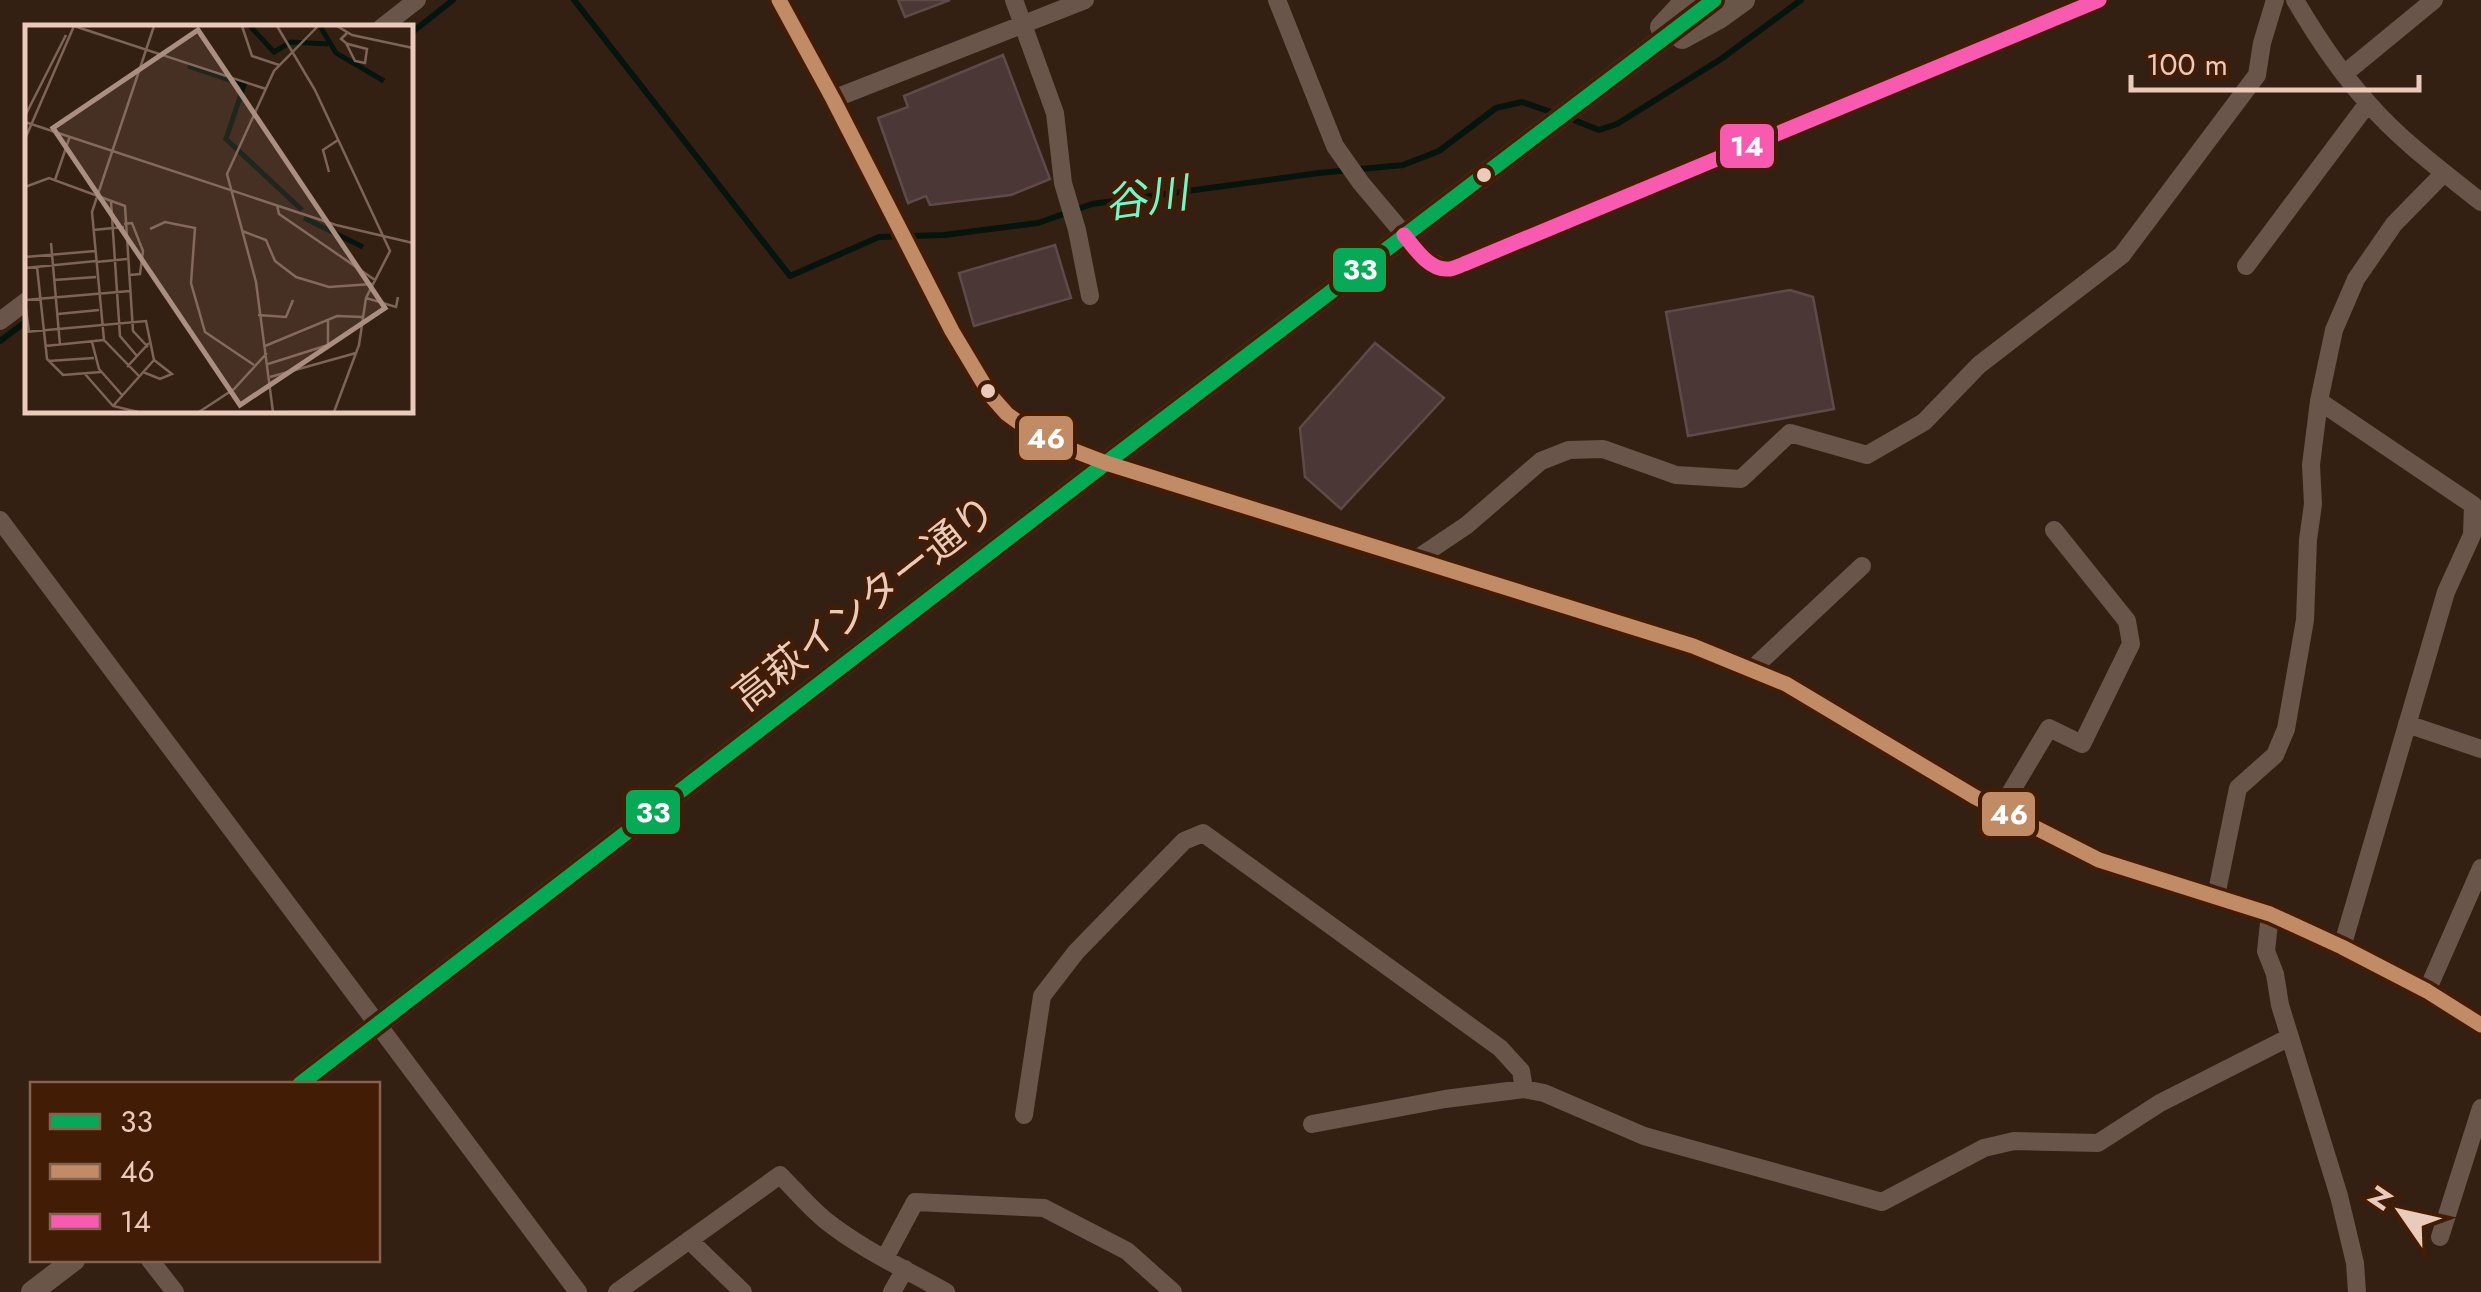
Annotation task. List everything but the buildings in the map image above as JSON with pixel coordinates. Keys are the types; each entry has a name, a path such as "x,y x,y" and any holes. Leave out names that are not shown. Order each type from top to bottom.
{"main road":[{"path":"1617,74 1686,0"},
{"name":"高萩インター通り","path":"303,1082 1714,0"},
{"path":"1617,74 1720,18 1744,0"},
{"path":"32,1292 71,1262"}],"street":[{"path":"385,25 416,0"},
{"path":"779,0 834,98 952,331 990,396 1028,429 1106,463 1693,646 1786,684 1975,797 2099,860 2270,914 2427,991 2481,1024"},
{"path":"1014,0 1055,113 1062,183 1077,230 1090,296"},
{"path":"834,98 1085,0"},
{"path":"1278,0 1334,146 1424,259 1446,270 2099,0"},
{"path":"1415,560 1466,525 1541,461 1569,450 1602,448 1676,475 1741,479 1790,433 1867,455 1924,422 1978,365 2122,255 2257,75 2275,0"},
{"path":"2295,0 2368,103 2409,144 2481,202"},
{"path":"2344,74 2434,0"},
{"path":"2246,266 2368,103"},
{"path":"2216,896 2238,788 2275,755 2286,729 2305,620 2313,504 2311,465 2334,330 2356,280 2394,224 2444,172"},
{"path":"0,321 25,302"},
{"path":"2319,401 2474,505 2472,535 2446,592 2342,947"},
{"path":"0,520 578,1292"},
{"path":"2000,810 2049,728 2082,744 2131,644 2127,620 2054,530"},
{"path":"1751,670 1862,566"},
{"path":"2407,724 2481,749"},
{"path":"1024,1115 1042,996 1076,952 1184,841 1203,832 1500,1048 1522,1071 1524,1088"},
{"path":"2427,991 2481,868"},
{"path":"2270,914 2266,951 2339,1196 2355,1263 2357,1292"},
{"path":"1312,1124 1524,1088 1644,1136 1882,1202 1984,1148 2014,1141 2098,1143 2160,1103 2290,1037"},
{"path":"2440,1236 2481,1108"},
{"path":"616,1292 780,1175 821,1217 946,1292"},
{"path":"885,1258 916,1202 1037,1206 1127,1251 1173,1292"},
{"path":"689,1240 743,1292"},
{"path":"152,1262 175,1292"},
{"path":"892,1292 905,1269"}],"waterway":[{"name":"谷川","path":"412,32 453,0"},
{"name":"谷川","path":"574,0 790,276 879,237 944,235 1038,223 1092,204 1403,165 1439,151 1496,108 1522,102 1554,113"},
{"name":"谷川","path":"1571,119 1599,130 1617,124 1721,59 1801,0"},
{"name":"谷川","path":"0,341 25,322"}],"transit line":[{"name":"46","path":"779,0 952,331 991,396 1028,429 1106,463 1693,646 1786,684 1975,797 2099,860 2270,914 2427,991 2481,1025"},
{"name":"33","path":"303,1082 1714,0"},
{"name":"14","path":"1404,235 1433,265 1455,268 2099,0"}]}
